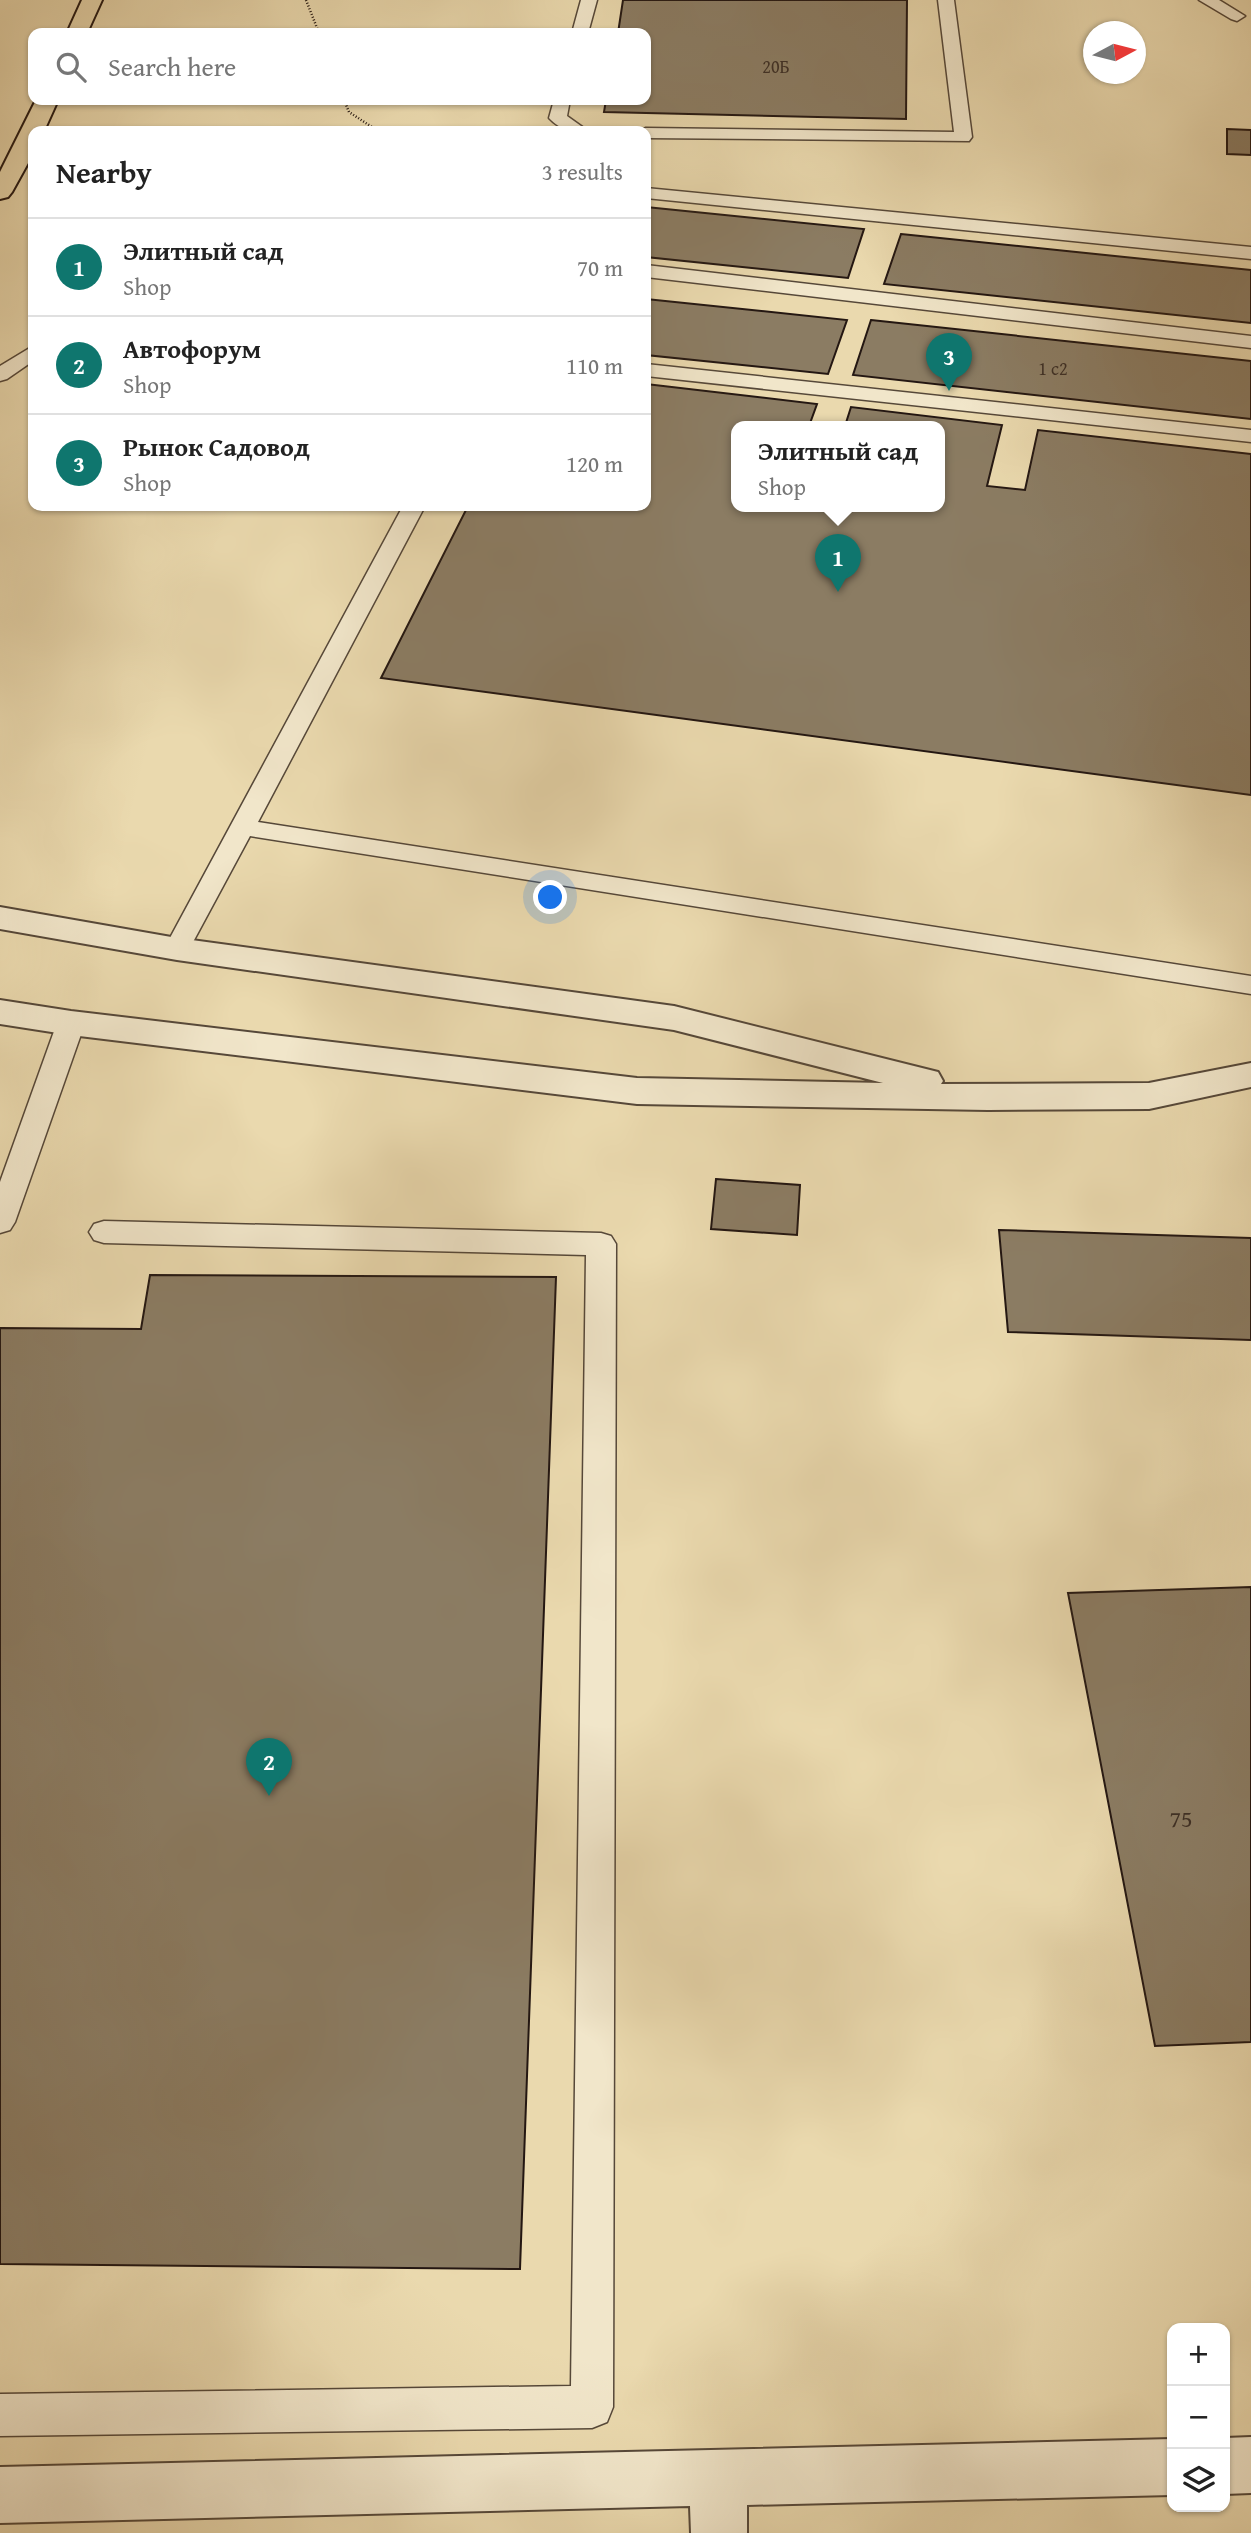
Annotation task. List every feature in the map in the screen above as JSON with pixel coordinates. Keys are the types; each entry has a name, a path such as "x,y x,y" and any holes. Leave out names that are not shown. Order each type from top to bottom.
{"highway":[{"path":"79,28 92,0"},
{"path":"35,126 45,105"},
{"path":"0,192 28,143"}],"street":[{"path":"0,918 177,949 674,1018 988,1097"},
{"path":"0,1012 71,1023 637,1091 988,1097 1149,1096 1251,1075"},
{"path":"1230,2466 1251,2465"},
{"path":"0,2495 1167,2467"},
{"path":"718,2478 719,2533"}],"lane":[{"path":"581,28 589,0"},
{"path":"651,133 963,137 946,0"},
{"path":"1207,0 1237,16"},
{"path":"561,105 558,118 572,126"},
{"path":"651,193 1251,253"},
{"path":"651,272 1251,342"},
{"path":"0,375 28,355"},
{"path":"651,371 1251,436"},
{"path":"177,949 411,511"},
{"path":"243,827 1251,985"},
{"path":"0,1222 71,1023"},
{"path":"0,2415 592,2407 601,1244 104,1232"}],"path":[{"path":"306,0 317,28"},
{"path":"346,105 349,112 370,126"}],"building":[{"path":"623,0 907,0 906,119 604,112 605,105 651,105 651,28 619,28"},
{"path":"1227,129 1251,130 1251,155 1227,154"},
{"path":"651,208 864,229 848,278 651,258"},
{"path":"901,234 1251,270 1251,323 884,284"},
{"path":"651,300 847,320 828,374 651,356"},
{"path":"871,320 1251,361 1251,419 853,375"},
{"path":"651,385 817,404 811,421 731,421 731,512 945,512 945,421 847,421 851,407 1002,425 987,486 1025,490 1038,430 1251,454 1251,795 381,678 465,511 651,511"},
{"path":"716,1179 800,1185 797,1235 711,1229"},
{"path":"999,1230 1251,1238 1251,1340 1008,1332"},
{"path":"150,1275 556,1277 520,2269 0,2264 0,1328 141,1329"},
{"path":"1251,1587 1251,2042 1155,2046 1068,1593"}],"place":[{"name":"Рынок Садовод","path":"949,391"},
{"name":"Элитный сад","path":"838,592"},
{"name":"Автофорум","path":"269,1796"}]}
